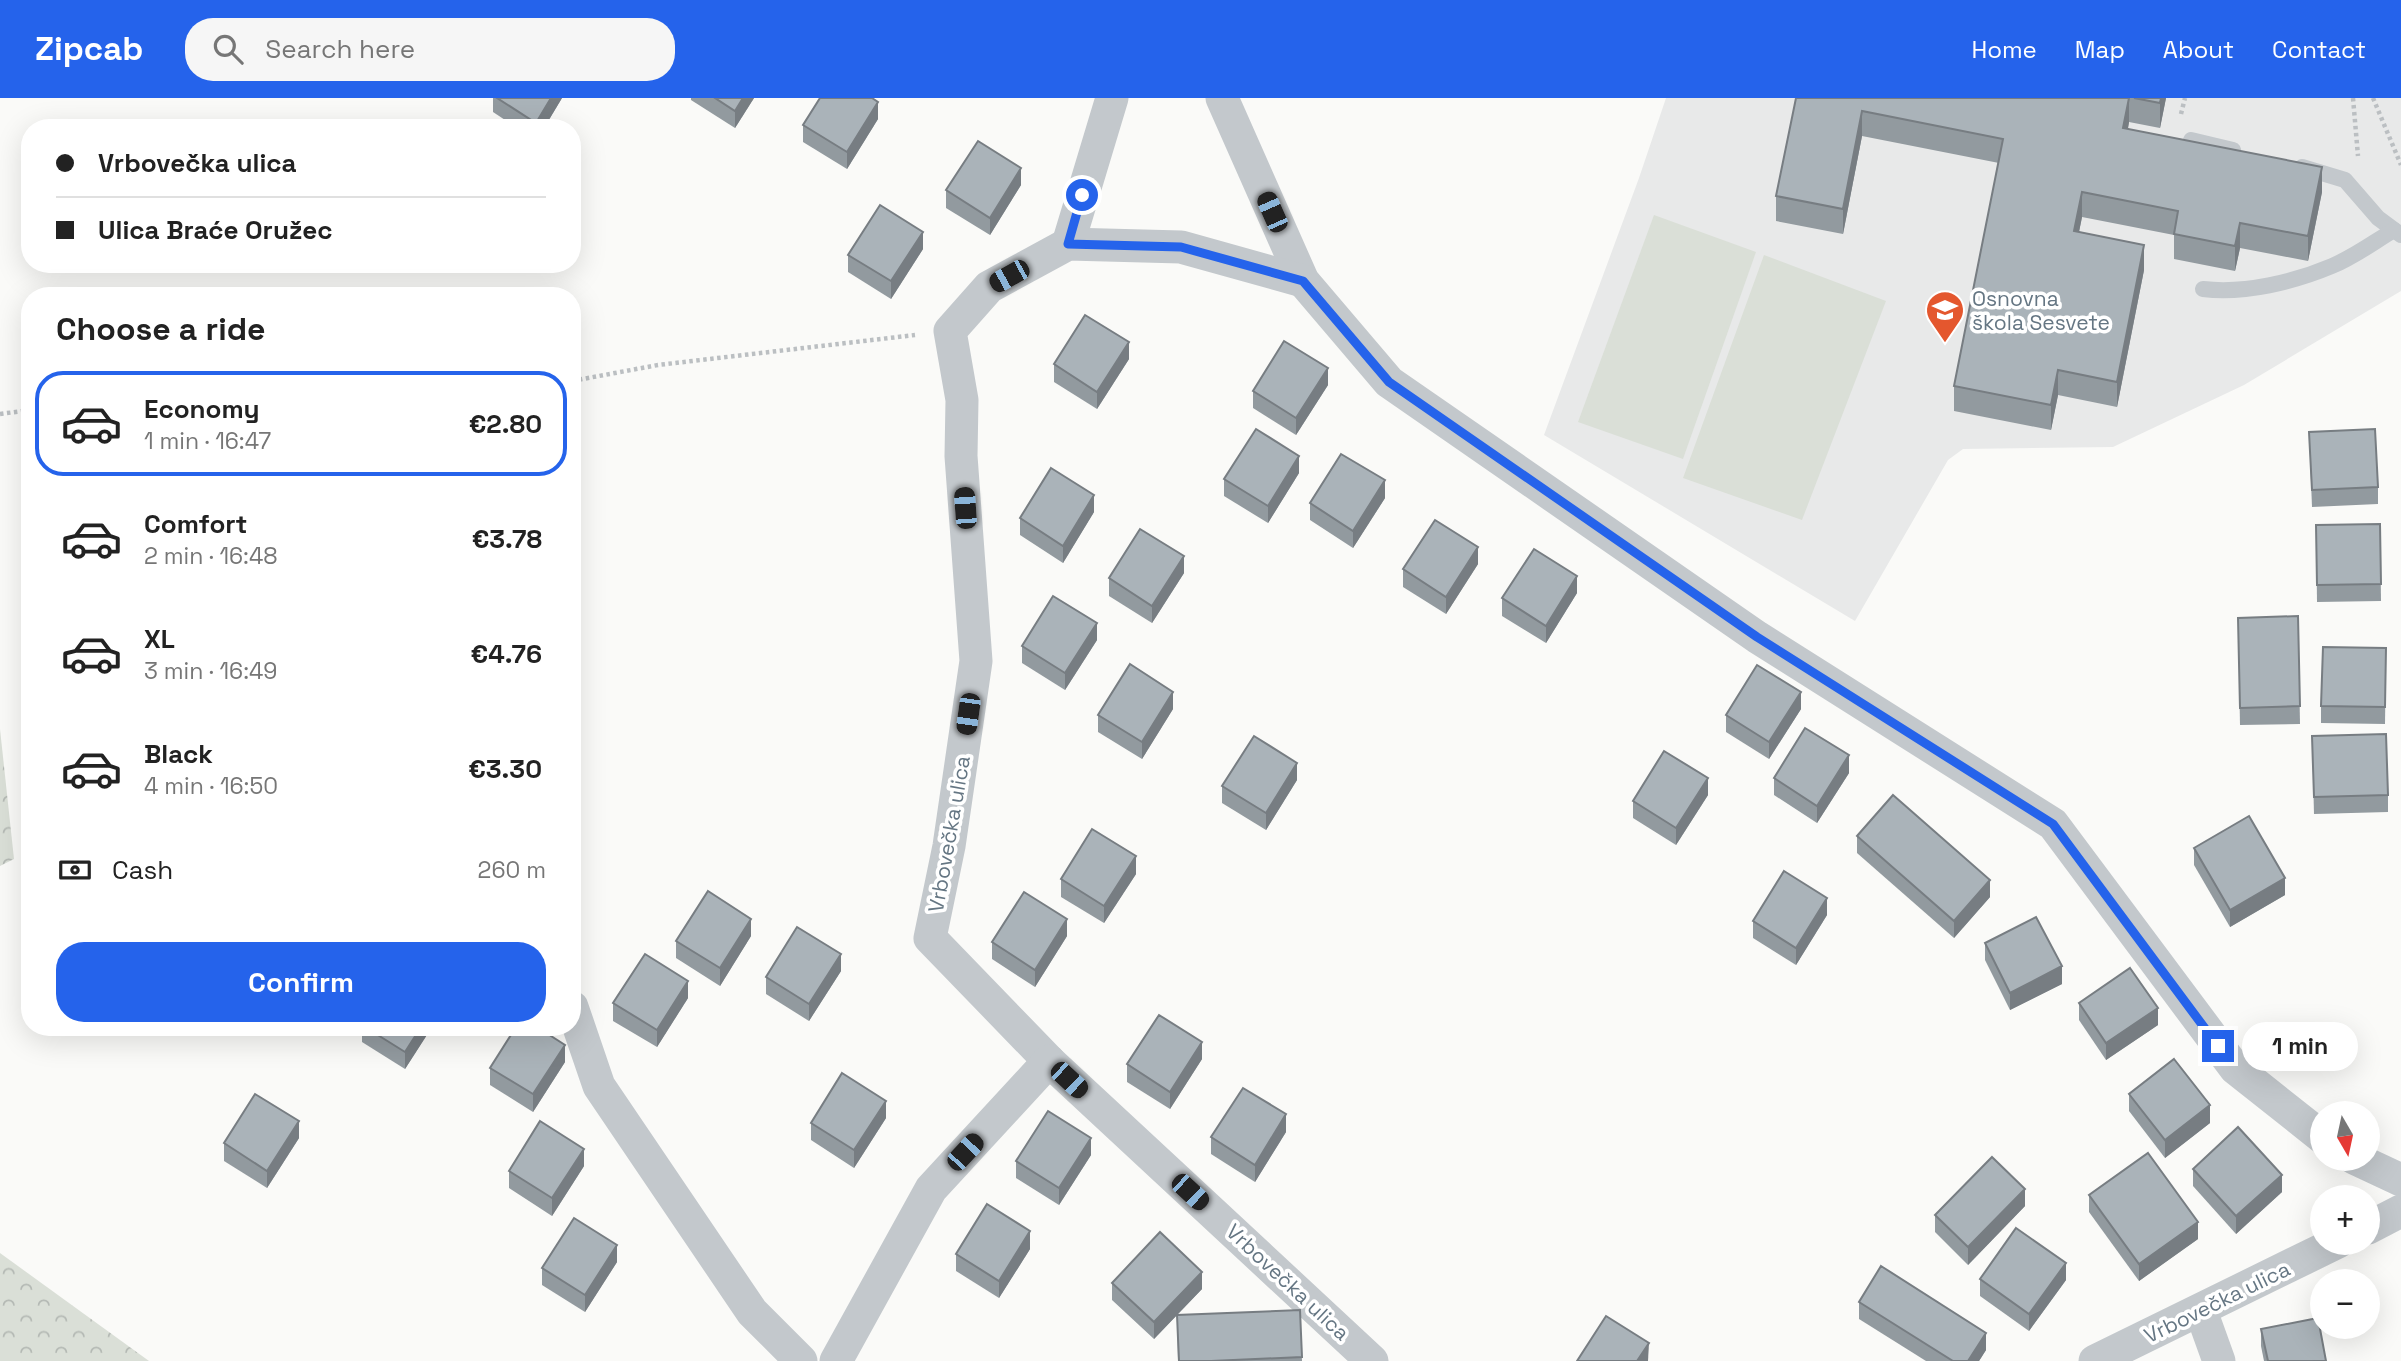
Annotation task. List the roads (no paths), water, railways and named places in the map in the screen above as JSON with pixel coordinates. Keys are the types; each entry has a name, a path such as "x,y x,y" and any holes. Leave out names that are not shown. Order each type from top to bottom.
{"street":[{"path":"1112,98 1068,244 1181,247 1303,281"},
{"path":"1222,98 1303,281 1389,382 1757,637 2053,824 2235,1068 2310,1127"},
{"name":"Vrbovečka ulica","path":"1068,244 989,287 950,331 962,400 961,456 976,661 949,846 930,938 1049,1061 1372,1361"},
{"path":"581,1033 599,1086 752,1312 802,1361"},
{"path":"836,1361 931,1189 1049,1061"},
{"path":"2380,1170 2401,1180"},
{"path":"2380,1222 2401,1211"},
{"name":"Vrbovečka ulica","path":"2095,1361 2312,1255"},
{"path":"2202,1311 2218,1361"}],"lane":[{"path":"2191,140 2243,152"},
{"path":"2203,289 2227,292 2294,279 2334,266 2398,233 2378,218 2345,180 2282,162"}],"place":[{"name":"Osnovna škola Sesvete","path":"1945,344"}]}
